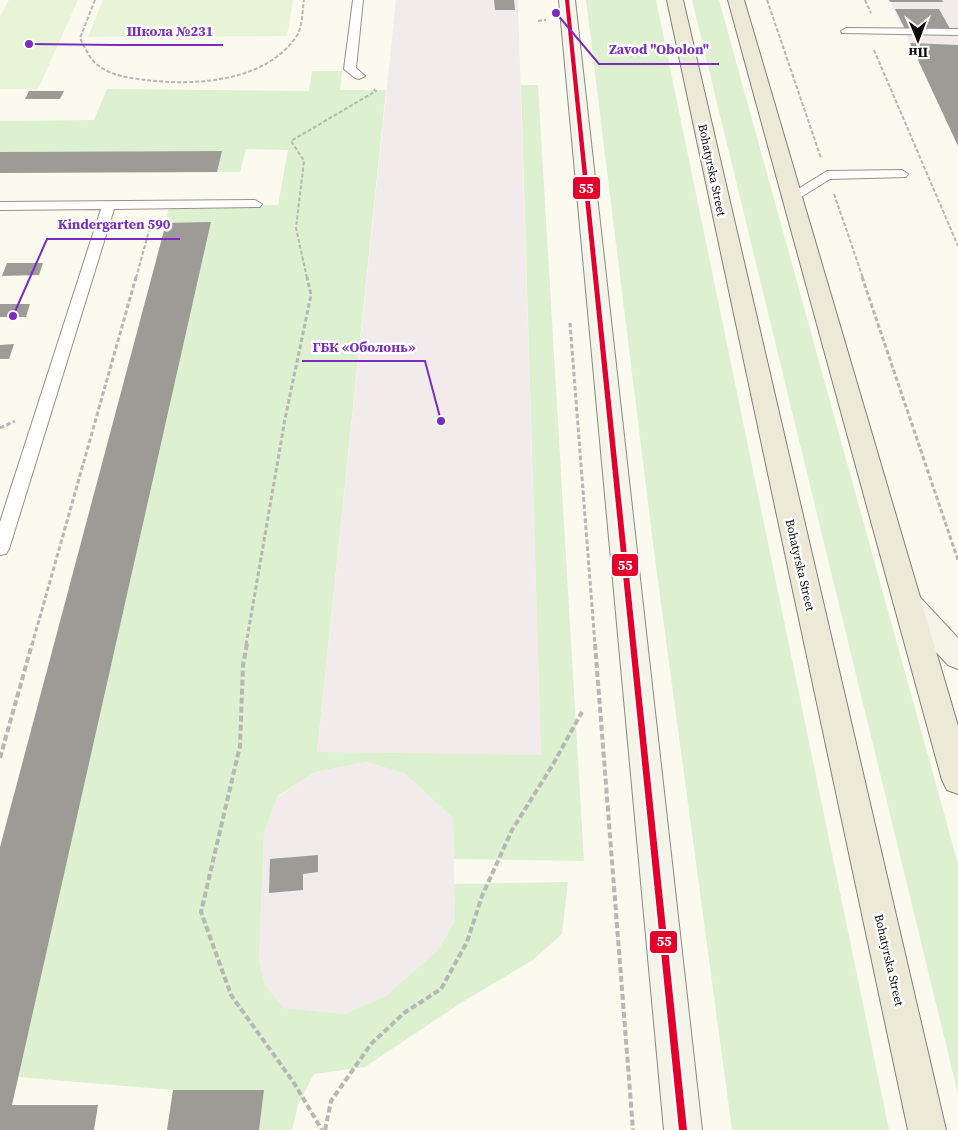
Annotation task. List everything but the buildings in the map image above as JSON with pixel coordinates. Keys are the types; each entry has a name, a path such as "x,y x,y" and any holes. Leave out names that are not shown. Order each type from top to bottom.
{"main road":[{"path":"567,0 683,1130"},
{"name":"Bohatyrska Street","path":"674,0 927,1130"},
{"path":"736,0 958,780"},
{"path":"907,602 958,657"}],"lane":[{"path":"358,0 350,69 359,76"},
{"path":"846,31 958,32"},
{"path":"793,196 827,175 902,174"},
{"path":"0,206 255,204"},
{"path":"0,549 109,205"}],"path":[{"path":"95,0 80,38 87,53 97,65 123,77 160,83 196,83 256,68 282,53 298,36 304,0"},
{"path":"767,0 958,560"},
{"path":"865,0 876,25 872,45 958,246"},
{"path":"543,14 546,24"},
{"path":"323,1130 294,1082 231,995 201,912 240,746 245,655 286,419 312,295 296,228 304,161 291,141 376,91 359,76"},
{"path":"0,758 156,204"},
{"path":"570,317 633,1130"},
{"path":"323,1130 331,1101 371,1044 404,1013 440,989 467,942 482,896 512,830 552,766 582,712"}],"shaded area":[{"path":"396,0 518,0 541,755 317,753"},
{"path":"889,0 958,0 958,146 910,43"},
{"path":"366,762 404,773 453,818 455,921 438,950 386,996 345,1014 283,1008 265,985 259,959 264,833 278,797 315,772"}],"green space":[{"path":"9,0 78,0 38,89 0,89 0,17"},
{"path":"103,0 293,0 287,36 88,37"},
{"path":"586,0 656,0 889,1130 732,1130 654,551"},
{"path":"692,0 719,0 958,864 958,1094"},
{"path":"312,71 342,71 340,90 386,90 317,752 541,755 521,85 538,85 584,861 454,859 453,818 404,773 366,762 315,772 278,796 264,833 259,959 265,985 284,1008 345,1014 386,996 438,950 455,921 454,884 568,882 562,934 533,960 464,1001 365,1067 314,1074 298,1105 292,1130 259,1130 264,1090 173,1090 18,1077 211,223 166,223 169,207 278,205 288,150 246,149 240,172 217,172 221,151 0,152 0,121 94,120 107,89 309,91"}],"transit line":[{"name":"55","path":"567,0 683,1130"}],"place":[{"name":"Zavod \"Obolon\"","path":"556,13"},
{"name":"Школа №231","path":"29,44"},
{"name":"Kindergarten 590","path":"13,316"},
{"name":"ГБК «Оболонь»","path":"441,421"}]}
